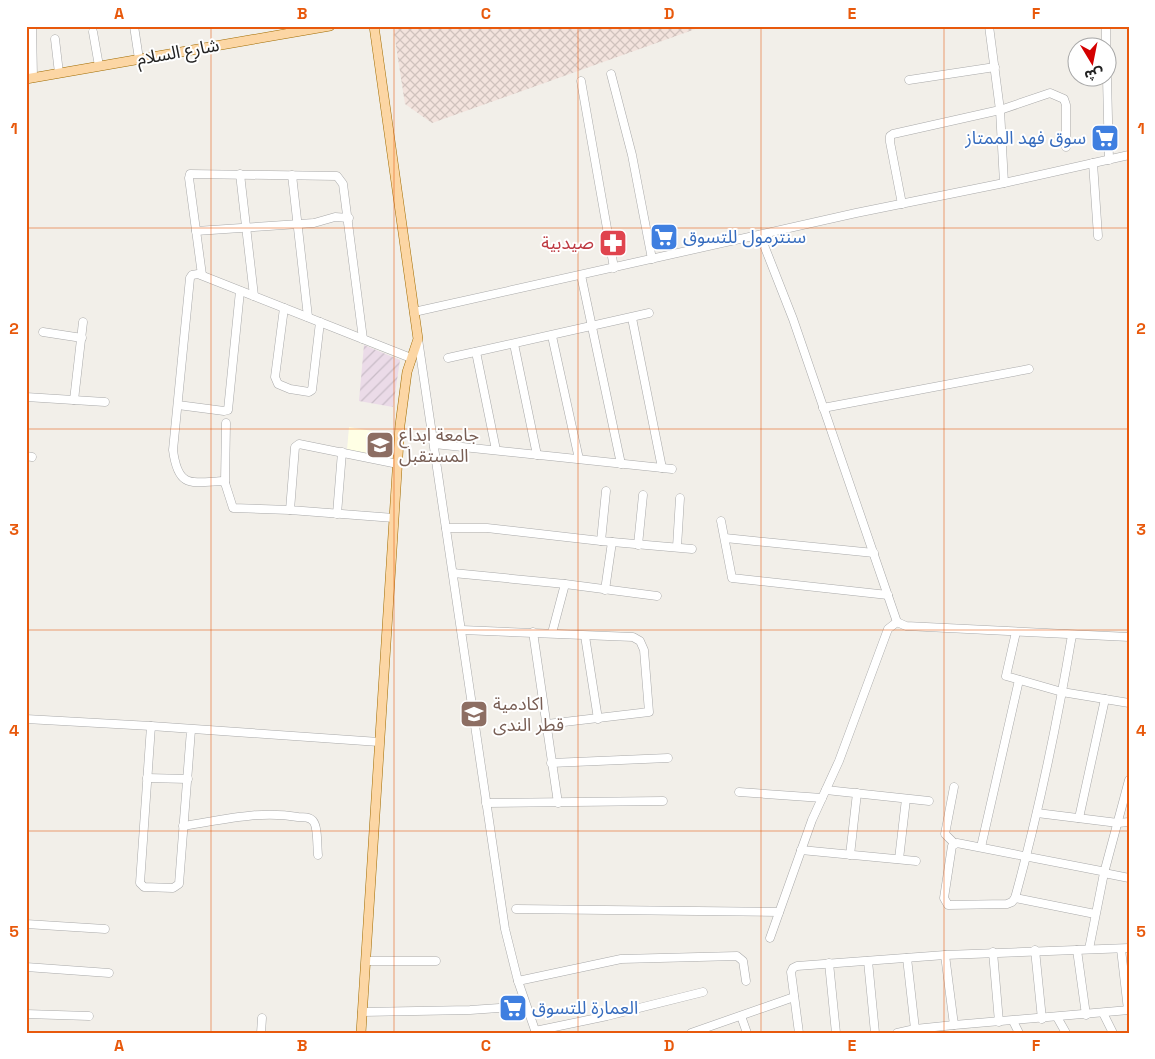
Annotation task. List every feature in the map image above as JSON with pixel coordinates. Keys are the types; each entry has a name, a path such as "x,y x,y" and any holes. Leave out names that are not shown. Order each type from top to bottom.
{"main road":[{"name":"شارع السلام","path":"30,78 330,26"},
{"path":"361,1033 398,464 404,391 411,358 418,339 374,26"}],"street":[{"path":"30,78 32,26"},
{"path":"134,26 138,59"},
{"path":"989,26 1000,110 1004,183"},
{"path":"93,32 99,66"},
{"path":"55,39 59,73"},
{"path":"909,80 995,66"},
{"path":"611,74 632,155 652,259"},
{"path":"581,82 614,268"},
{"path":"1107,88 1109,160"},
{"path":"902,204 890,142 890,136 893,134 1000,110 1050,93 1064,99 1067,123 1066,147"},
{"path":"414,312 856,213 1129,155"},
{"path":"1093,163 1098,236"},
{"path":"202,275 189,176 193,173 334,175 339,177 343,184 349,218 363,339"},
{"path":"240,174 254,296"},
{"path":"292,174 308,318"},
{"path":"196,231 314,223 331,217 349,218"},
{"path":"760,235 793,319 897,622 906,626 1129,637"},
{"path":"225,483 222,481 191,482 181,477 176,469 173,450 190,278 194,274 202,275 411,358"},
{"path":"581,275 621,464"},
{"path":"178,405 228,410 240,290"},
{"path":"284,308 275,377 278,384 290,389 308,392 312,390 320,322"},
{"path":"448,358 649,313"},
{"path":"632,318 662,468"},
{"path":"74,400 84,322"},
{"path":"43,332 82,338"},
{"path":"552,336 579,459"},
{"path":"418,339 505,929 518,981 535,1032 703,992"},
{"path":"514,344 537,454"},
{"path":"476,352 496,450"},
{"path":"823,408 1029,369"},
{"path":"26,397 105,402"},
{"path":"226,423 225,483 233,508 290,510 394,518"},
{"path":"290,510 296,445 302,444 398,464"},
{"path":"434,444 672,469"},
{"path":"337,514 342,452"},
{"path":"601,541 606,491"},
{"path":"638,545 644,495"},
{"path":"676,547 680,498"},
{"path":"721,521 731,576 735,579 888,594"},
{"path":"446,528 487,528 638,545 692,549"},
{"path":"725,538 874,553"},
{"path":"605,590 612,542"},
{"path":"453,573 565,584 657,596"},
{"path":"552,633 565,584"},
{"path":"770,938 801,850 842,753 888,629 897,622"},
{"path":"462,630 633,637 640,641 644,650 649,712 546,724"},
{"path":"533,632 558,803"},
{"path":"1016,632 1006,675 1062,692 1129,703"},
{"path":"954,844 944,898 948,905 1007,904 1012,902 1015,898 1026,857 1054,740 1072,635"},
{"path":"585,636 598,718"},
{"path":"981,846 1019,680"},
{"path":"1079,818 1105,699"},
{"path":"26,719 379,742"},
{"path":"151,726 141,886 173,888 180,884 191,730"},
{"path":"551,763 668,758"},
{"path":"147,778 188,779"},
{"path":"1089,949 1104,873 1129,780"},
{"path":"954,786 945,834 954,844"},
{"path":"826,790 929,801"},
{"path":"739,792 822,798"},
{"path":"850,855 857,793"},
{"path":"899,859 906,799"},
{"path":"486,803 663,801"},
{"path":"1037,813 1129,822"},
{"path":"183,826 237,816 266,814 289,815 310,819 315,824 318,855"},
{"path":"954,844 957,842 981,846 1129,878"},
{"path":"801,850 916,861"},
{"path":"1015,898 1095,914"},
{"path":"516,909 779,912"},
{"path":"26,924 106,929"},
{"path":"798,1033 793,968 829,963 992,952 1125,948 1128,1010 954,1025 897,1033"},
{"path":"1035,950 1042,1018"},
{"path":"1077,950 1086,1015"},
{"path":"992,952 999,1022"},
{"path":"945,955 954,1025"},
{"path":"518,981 621,959 737,956 743,961 746,982"},
{"path":"907,958 915,1029"},
{"path":"366,961 436,961"},
{"path":"868,961 875,1033"},
{"path":"829,963 836,1033"},
{"path":"26,967 109,973"},
{"path":"691,1033 794,998"},
{"path":"362,1012 470,1010 526,1006"},
{"path":"1102,1013 1113,1033"},
{"path":"26,1014 89,1016"},
{"path":"741,1016 747,1033"},
{"path":"1057,1017 1066,1033"},
{"path":"261,1033 262,1018"},
{"path":"1013,1021 1020,1033"},
{"path":"970,1024 975,1033"}],"shaded area":[{"path":"393,26 704,26 432,123 405,104"},
{"path":"364,345 400,360 393,407 359,401"},
{"path":"349,427 395,435 392,459 347,450"}],"place":[{"name":"سوق فهد الممتاز","path":"1105,138"},
{"name":"سنترمول للتسوق","path":"664,237"},
{"name":"صيدبية","path":"613,243"},
{"name":"جامعة ابداع المستقبل","path":"380,445"},
{"name":"اكادمية قطر الندى","path":"474,714"},
{"name":"العمارة للتسوق","path":"513,1008"}]}
